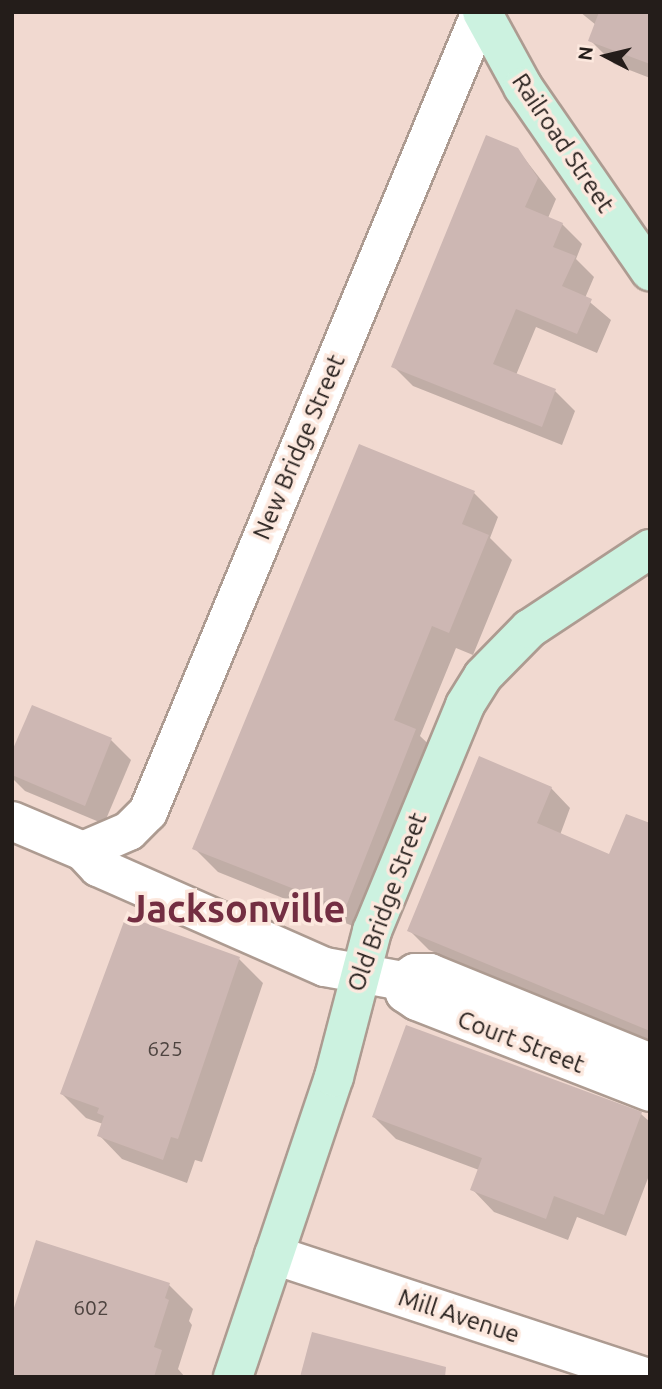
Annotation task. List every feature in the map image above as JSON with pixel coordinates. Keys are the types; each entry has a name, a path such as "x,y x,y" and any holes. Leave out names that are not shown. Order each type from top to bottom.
{"main road":[{"name":"Railroad Street","path":"481,12 523,87 650,271"},
{"name":"Old Bridge Street","path":"233,1377 334,1077 359,971 447,743 483,676 529,629 650,549"}],"street":[{"name":"New Bridge Street","path":"83,851 129,831 148,812 481,12"},
{"name":"Court Street","path":"12,821 83,851 98,867 325,967 403,981 415,972 430,973 650,1063"},
{"name":"Court Street","path":"403,981 405,993 418,1002 650,1092"},
{"name":"Mill Avenue","path":"274,1255 644,1377"}],"shaded area":[{"path":"12,12 650,12 650,1377 12,1377"}],"building":[{"path":"599,12 650,12 650,64 588,41"},
{"path":"486,135 518,148 538,178 525,207 563,223 553,247 576,256 562,286 592,299 577,334 516,309 493,364 556,389 542,427 391,367"},
{"path":"359,444 475,491 462,524 489,535 449,633 432,626 394,720 416,729 345,909 192,849"},
{"path":"32,705 112,738 85,806 12,775 12,751"},
{"path":"479,756 552,787 537,823 609,854 626,814 650,823 650,1031 407,931"},
{"path":"126,916 240,957 178,1139 171,1137 163,1160 97,1136 104,1116 97,1113 99,1108 60,1094"},
{"path":"406,1025 642,1112 604,1215 554,1196 546,1219 470,1190 482,1158 372,1117"},
{"path":"36,1240 170,1283 165,1298 169,1300 154,1347 162,1350 154,1377 12,1377 12,1314"},
{"path":"312,1332 446,1367 445,1377 300,1377"}],"district":[{"name":"Jacksonville","path":"236,909"}]}
